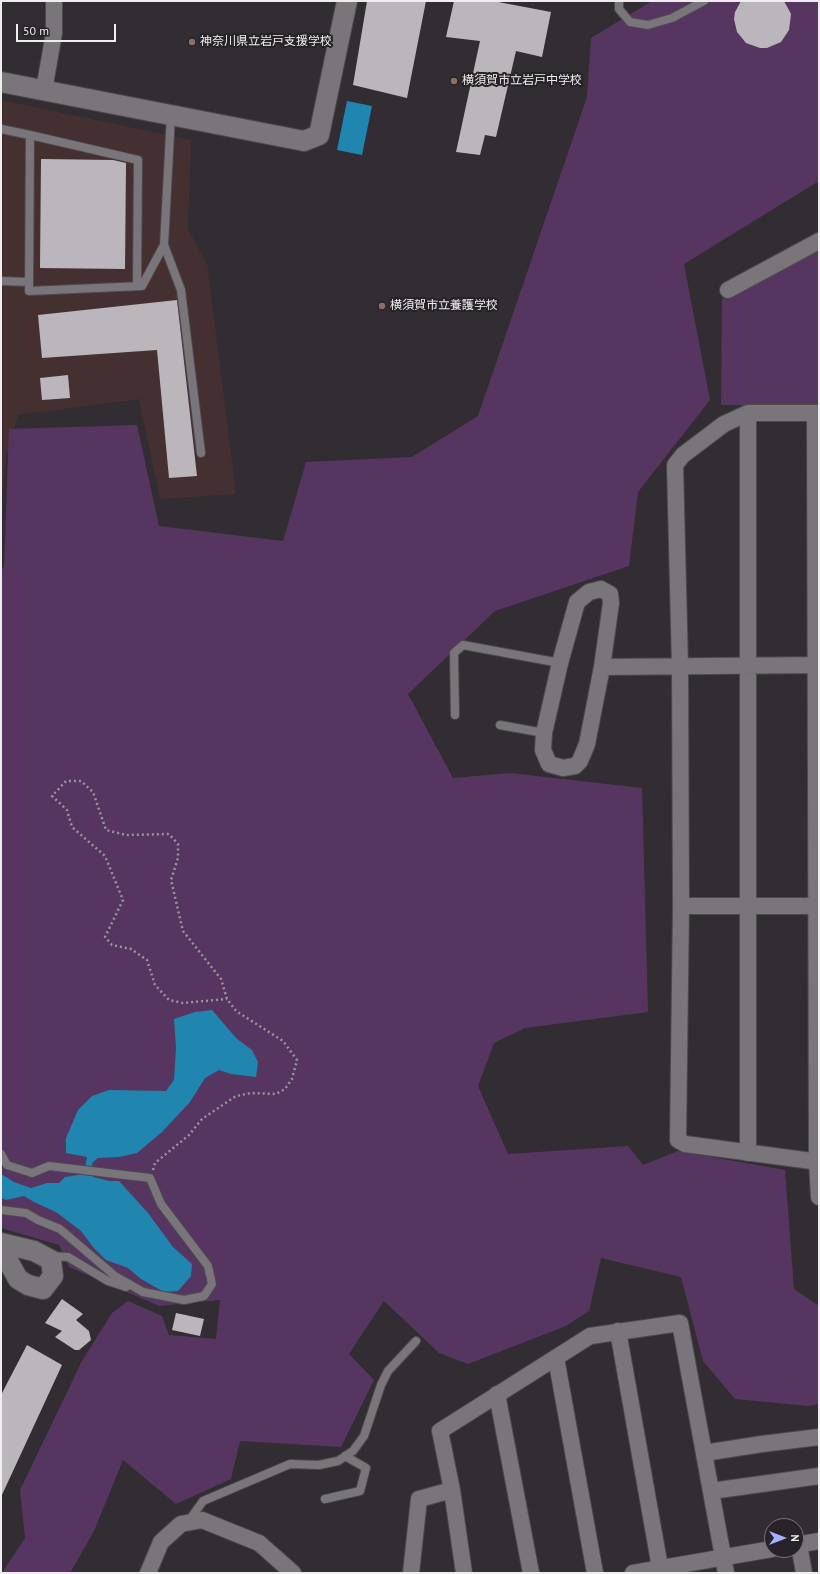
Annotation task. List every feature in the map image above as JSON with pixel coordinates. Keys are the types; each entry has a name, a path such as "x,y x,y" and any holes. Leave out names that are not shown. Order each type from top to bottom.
{"street":[{"path":"44,90 54,33 54,1"},
{"path":"1,82 304,141 320,136 347,1"},
{"path":"728,290 819,241"},
{"path":"748,413 748,1153"},
{"path":"818,1162 685,1144 678,1140 681,906 680,666 675,465 683,455 724,424 748,413 817,413 817,906 819,1198"},
{"path":"601,589 610,594 611,603 602,667 587,744 580,761 575,766 563,768 549,764 543,750 544,733 560,663 577,602 589,592 601,589"},
{"path":"602,667 817,665"},
{"path":"681,906 817,906"},
{"path":"1,1243 34,1251 51,1260 53,1276 43,1290 28,1286 18,1280 1,1248"},
{"path":"464,1573 452,1490 440,1431 590,1336 680,1323 724,1565"},
{"path":"618,1331 660,1571"},
{"path":"556,1358 596,1573"},
{"path":"497,1394 531,1573"},
{"path":"704,1453 819,1437"},
{"path":"711,1491 819,1476"},
{"path":"411,1573 419,1499 452,1490"},
{"path":"148,1573 161,1542 181,1524 202,1520 259,1543 293,1573"},
{"path":"804,1544 819,1541"},
{"path":"633,1573 724,1565 764,1552"},
{"path":"801,1558 804,1573"}],"lane":[{"path":"619,1 619,9 630,22 648,25 672,18 704,1"},
{"path":"170,115 164,245 181,290 201,453"},
{"path":"1,129 138,160 136,286"},
{"path":"30,136 29,291 142,286 164,245"},
{"path":"1,281 29,282"},
{"path":"455,715 454,653 463,645 560,663"},
{"path":"500,725 544,733"},
{"path":"1,1154 7,1165 32,1173 49,1166 150,1178 161,1204 208,1266 212,1284 204,1296 184,1300 143,1292 108,1281 68,1257 45,1257"},
{"path":"1,1210 26,1213 38,1220 60,1229 115,1276 143,1292"},
{"path":"188,1523 203,1500 290,1464 319,1465 338,1461 354,1451 364,1436 381,1385 388,1371 416,1341"},
{"path":"325,1498 360,1491 366,1468 345,1456"}],"path":[{"path":"150,1178 155,1163 189,1135 202,1119 217,1108 236,1096 251,1093 276,1094 285,1089 292,1079 297,1060 283,1041 236,1011 227,999 221,978 183,931 171,880 178,858 178,844 169,834 126,835 106,830 92,792 81,781 66,781 52,796 67,810 72,827 105,856 123,900 105,937 112,945 131,949 147,960 155,985 169,1000 183,1003 227,999"}],"shaded area":[{"path":"652,1 819,1 819,181 684,264 710,400 638,492 629,566 495,611 408,694 453,778 510,773 642,788 648,1012 525,1028 494,1043 478,1086 508,1154 628,1146 643,1165 678,1151 785,1170 794,1289 819,1306 819,1404 808,1406 735,1399 703,1361 681,1277 601,1258 589,1311 566,1326 468,1364 439,1353 384,1301 349,1354 374,1380 341,1447 240,1441 231,1479 176,1504 123,1460 94,1531 70,1573 2,1573 25,1538 20,1490 82,1361 112,1313 128,1301 162,1316 169,1335 216,1339 220,1300 159,1306 69,1267 59,1245 1,1228 1,571 4,566 9,429 137,425 159,526 283,541 306,462 412,457 478,416 587,97 591,38"},
{"path":"1,100 191,140 188,229 207,264 236,494 160,499 139,399 18,415 6,458 1,505"},
{"path":"819,246 819,405 721,405 722,299"}],"water":[{"path":"347,101 372,106 362,155 337,150"},
{"path":"212,1010 237,1039 252,1050 258,1062 256,1077 231,1074 219,1070 205,1078 190,1102 162,1132 137,1153 119,1157 98,1158 92,1163 93,1177 110,1181 119,1181 148,1213 173,1247 192,1264 191,1276 178,1291 164,1292 141,1279 128,1268 106,1260 93,1247 81,1231 56,1212 24,1196 6,1200 1,1198 1,1174 14,1182 31,1188 47,1183 59,1183 65,1177 84,1174 87,1157 66,1153 66,1138 78,1110 92,1096 109,1090 166,1091 174,1080 176,1048 174,1019 195,1012"}],"building":[{"path":"367,1 426,1 407,98 353,85"},
{"path":"454,1 493,1 551,12 542,57 516,51 496,137 485,135 480,155 456,152 480,41 446,37"},
{"path":"741,1 784,1 791,14 789,30 781,42 767,48 760,48 746,43 737,32 734,19 735,12"},
{"path":"41,159 113,160 126,163 125,269 40,268"},
{"path":"177,300 197,476 169,478 157,350 42,358 38,315"},
{"path":"68,375 70,398 42,400 40,378"},
{"path":"62,1299 83,1314 76,1320 89,1331 91,1340 79,1350 75,1350 55,1337 62,1331 45,1323"},
{"path":"176,1313 204,1319 200,1336 172,1330"},
{"path":"27,1345 62,1365 1,1497 1,1395"}],"place":[{"name":"神奈川県立岩戸支援学校","path":"192,42"},
{"name":"横須賀市立岩戸中学校","path":"454,81"},
{"name":"横須賀市立養護学校","path":"382,306"}]}
